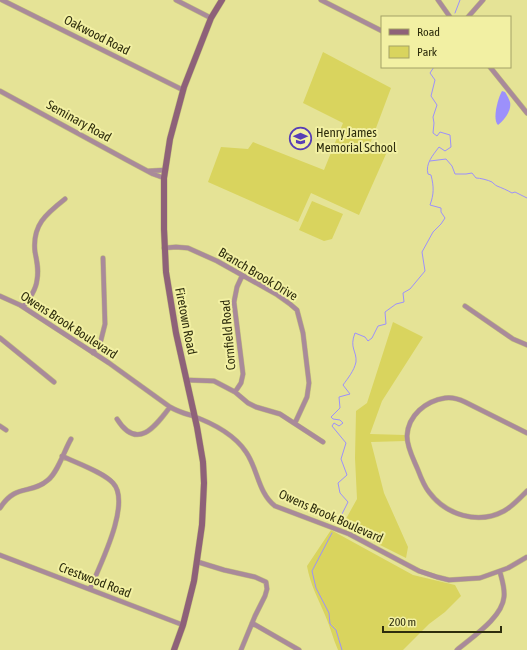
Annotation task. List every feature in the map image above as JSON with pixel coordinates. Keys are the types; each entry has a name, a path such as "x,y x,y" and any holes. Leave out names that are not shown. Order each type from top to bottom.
{"street":[{"name":"Oakwood Road","path":"2,0 183,90"},
{"path":"176,0 211,18"},
{"name":"Firetown Road","path":"174,650 183,625 198,562 204,483 201,450 176,333 166,272 164,248 164,178 170,139 183,90 211,18 222,0"},
{"path":"321,0 381,30"},
{"path":"438,0 449,16"},
{"path":"469,16 483,0"},
{"path":"491,68 527,113"},
{"name":"Seminary Road","path":"0,90 92,141 164,178"},
{"name":"Seminary Road","path":"148,170 165,170"},
{"path":"23,307 32,294 38,280 35,245 39,225 47,214 65,199"},
{"name":"Branch Brook Drive","path":"164,248 188,248 217,261 290,304 297,310 300,318 309,382 307,397 295,423"},
{"path":"93,353 101,340 106,324 103,258"},
{"name":"Cornfield Road","path":"235,392 241,383 243,374 234,302 237,287 242,276"},
{"name":"Owens Brook Boulevard","path":"0,296 23,307 178,412 194,417 226,433 246,451 266,496 275,506 349,534 418,571 449,580 480,578 500,572 527,557"},
{"path":"465,306 513,339 527,345"},
{"path":"0,338 54,382"},
{"path":"187,380 214,381 235,392 248,403 280,414 323,442"},
{"path":"527,433 465,402 455,398 445,398 431,402 418,410 407,435 410,452 428,491 439,503 450,511 465,516 488,516 504,511 527,491"},
{"path":"117,419 124,429 134,434 140,434 152,429 158,424 170,407"},
{"path":"0,426 6,430"},
{"path":"0,508 13,493 41,485 48,480 55,472 70,439"},
{"path":"62,456 108,478 115,486 119,495 119,506 111,537 90,589"},
{"name":"Crestwood Road","path":"0,555 183,625"},
{"path":"198,562 255,577 266,582 267,590 265,596 241,650"},
{"path":"457,650 498,612 504,597 500,572"},
{"path":"252,623 299,650"}],"green space":[{"path":"323,52 391,88 370,144 386,154 359,215 311,193 298,222 208,182 221,147 248,149 253,142 324,170 343,123 303,103"},
{"path":"312,201 343,214 332,239 324,241 299,230"},
{"path":"393,322 423,337 382,401 370,434 405,435 405,441 371,442 384,493 408,547 406,558 342,526 357,499 355,458 356,411 367,403"},
{"path":"331,530 413,575 455,585 461,596 445,612 429,624 403,650 338,650 327,619 312,585 307,566"}],"shaded area":[{"path":"502,91 505,92 510,102 510,108 503,121 498,125 496,122 497,103"}],"waterway":[{"path":"455,13 460,0"},
{"path":"337,524 348,502 340,493 338,483 347,475 341,459 346,443 332,426 334,423 339,426 343,423 340,420 333,419 331,417 340,408 339,397 350,394 343,385 356,362 353,338 355,333 365,337 368,341 372,338 378,326 386,324 385,312 396,304 404,302 403,293 410,289 425,271 422,252 433,232 445,218 441,212 441,208 430,205 433,187 431,175 428,174 427,170 430,160 439,147 445,151 451,147 450,135 440,132 437,136 433,133 433,117 437,105 431,96 435,80 430,73 433,68"},
{"path":"430,161 446,159 452,166 455,174 472,173 476,178 490,181 512,193 515,192 527,198"},
{"path":"332,533 312,571 316,588 329,613 330,624 336,630 342,650"}],"place":[{"name":"Henry James Memorial School","path":"300,139"}]}
